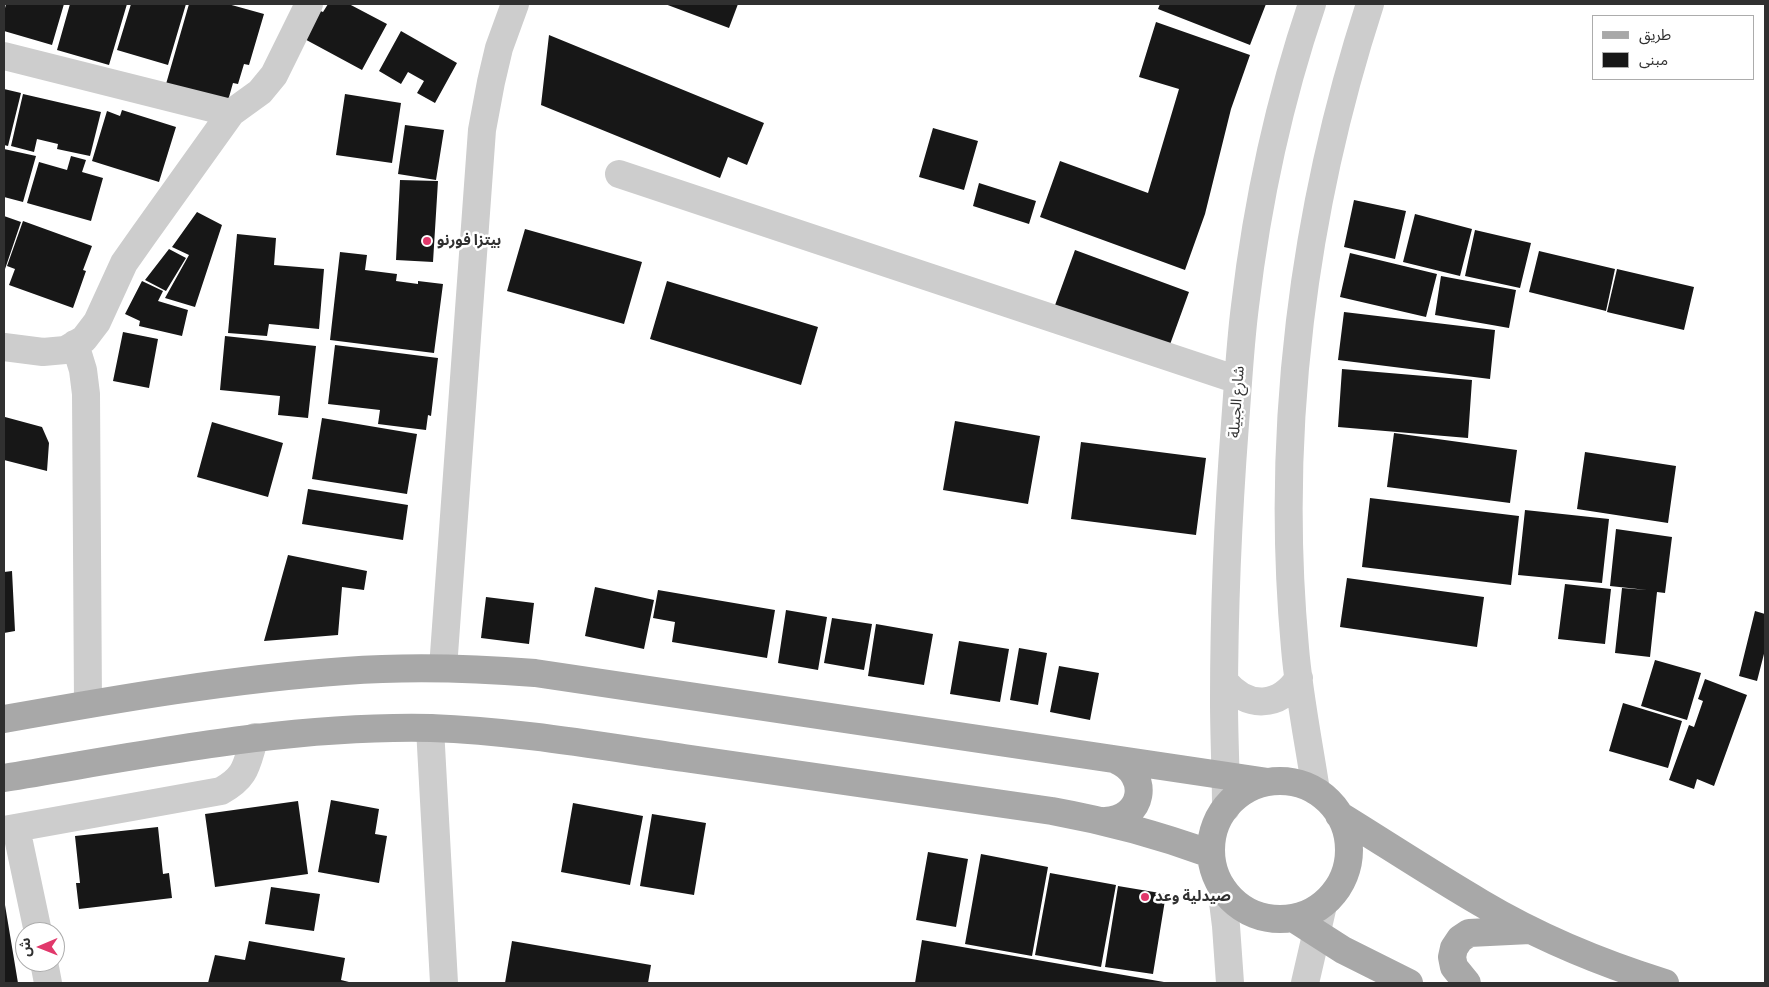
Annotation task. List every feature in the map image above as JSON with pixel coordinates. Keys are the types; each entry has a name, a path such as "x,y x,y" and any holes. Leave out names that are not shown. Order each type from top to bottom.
{"main road":[{"path":"4,719 88,704 283,676 347,670 443,668 535,673 1226,776 1268,782 1284,781 1301,784 1316,791 1329,802 1339,815 1346,830 1349,846 1348,863 1343,879 1334,893 1323,905 1308,913 1292,918 1276,919 1260,916 1245,909 1232,899 1221,886 1211,854 1217,822 1226,808 1238,796 1252,787 1268,782"},
{"path":"4,778 255,737 341,730 430,728 569,741 1052,811 1105,821 1211,854"},
{"path":"1105,821 1115,821 1125,816 1137,801 1139,790 1137,780 1132,771 1125,764 1116,760"},
{"path":"1339,815 1482,904 1532,930 1584,954 1665,983"},
{"path":"1292,918 1343,950 1409,983"},
{"path":"1467,983 1454,966 1452,957 1454,948 1460,939 1469,933 1532,930"}],"street":[{"path":"443,668 482,130 490,82 499,48 515,4"},
{"name":"شارع الجبيلة","path":"1226,808 1226,574 1230,486 1245,307 1255,234 1269,163 1286,91 1312,4"},
{"path":"1316,791 1295,649 1290,572 1291,419 1297,343 1320,191 1337,116 1370,4"},
{"path":"4,347 43,352 65,350 84,339 97,322 124,263 231,113 260,92 274,74 302,5"},
{"path":"4,56 231,113"},
{"path":"619,174 1238,380"},
{"path":"75,344 84,370 86,394 88,704"},
{"path":"1225,682 1233,692 1244,698 1256,701 1269,701 1292,689 1299,678"},
{"path":"430,728 444,983"},
{"path":"35,922 10,829 221,791 233,784 242,775 255,737"},
{"path":"1221,886 1230,983"},
{"path":"1305,983 1323,905"}],"building":[{"path":"6,4 64,4 52,45 4,31"},
{"path":"70,4 127,4 109,65 57,50"},
{"path":"131,4 186,4 168,65 117,50"},
{"path":"189,4 228,4 264,14 249,65 244,64 238,84 233,83 227,104 164,91"},
{"path":"328,4 349,4 387,24 362,70 299,36 318,10 323,12"},
{"path":"665,4 738,4 729,28"},
{"path":"1160,4 1266,4 1250,45 1158,9"},
{"path":"1156,22 1250,55 1231,109 1205,214 1185,270 1040,217 1060,161 1148,193 1179,89 1139,77"},
{"path":"401,31 457,63 435,103 417,93 424,81 408,72 401,84 379,71"},
{"path":"549,35 764,123 747,165 728,157 720,178 541,105"},
{"path":"4,89 21,93 8,146 4,145"},
{"path":"23,94 101,112 90,156 57,149 58,144 37,139 34,152 11,146"},
{"path":"345,94 401,103 392,163 336,155"},
{"path":"122,110 176,127 159,182 92,161 107,111 120,116"},
{"path":"405,125 444,130 436,180 398,174"},
{"path":"933,128 978,141 964,190 919,177"},
{"path":"4,149 36,156 23,202 4,197"},
{"path":"71,156 86,160 82,172 103,178 91,221 27,203 39,162 67,170"},
{"path":"400,180 438,181 433,262 396,260"},
{"path":"979,183 1036,201 1029,224 973,206"},
{"path":"1354,200 1406,211 1395,259 1344,247"},
{"path":"197,212 222,225 195,307 165,298 189,255 172,247"},
{"path":"1415,214 1472,229 1460,276 1403,262"},
{"path":"4,216 21,222 4,272"},
{"path":"23,221 92,246 83,270 86,271 73,308 9,285 15,269 7,266"},
{"path":"525,229 642,262 624,324 507,291"},
{"path":"1475,230 1531,243 1520,288 1465,276"},
{"path":"237,234 276,238 274,265 324,269 319,329 269,324 267,336 228,333"},
{"path":"169,249 186,258 166,291 145,280"},
{"path":"1075,250 1189,292 1168,350 1054,308"},
{"path":"1539,251 1615,269 1606,311 1529,292"},
{"path":"340,252 367,255 365,270 397,274 396,281 418,284 418,281 443,284 434,353 330,340"},
{"path":"1350,253 1437,274 1426,317 1340,297"},
{"path":"1617,269 1694,287 1684,330 1607,312"},
{"path":"1441,276 1516,290 1509,328 1435,315"},
{"path":"142,281 163,291 158,301 188,310 182,336 139,326 140,321 125,314"},
{"path":"667,281 818,327 801,385 650,339"},
{"path":"1344,312 1495,330 1490,379 1338,360"},
{"path":"123,332 158,339 149,388 113,381"},
{"path":"225,336 316,346 308,418 278,415 280,396 220,390"},
{"path":"335,345 438,358 431,416 428,415 426,430 378,424 380,410 328,404"},
{"path":"1342,369 1472,380 1468,438 1338,427"},
{"path":"5,417 42,427 49,443 47,471 4,460"},
{"path":"322,418 417,434 407,494 312,479"},
{"path":"955,421 1040,436 1028,504 943,490"},
{"path":"212,422 283,443 268,497 197,477"},
{"path":"1394,433 1517,450 1510,503 1387,487"},
{"path":"1081,442 1206,458 1196,535 1071,519"},
{"path":"1585,452 1676,466 1668,523 1577,509"},
{"path":"308,489 408,505 403,540 302,524"},
{"path":"1370,498 1519,516 1511,585 1362,567"},
{"path":"1525,510 1609,519 1602,583 1518,575"},
{"path":"1616,529 1672,537 1665,593 1657,592 1650,657 1615,653 1622,588 1647,590 1610,586"},
{"path":"288,555 367,571 364,590 342,587 338,635 264,641"},
{"path":"12,571 15,631 4,633 4,572"},
{"path":"1347,578 1484,597 1477,647 1340,627"},
{"path":"1565,584 1611,589 1605,644 1558,639"},
{"path":"595,587 654,600 644,649 585,636"},
{"path":"658,590 775,610 767,658 672,642 675,622 653,618"},
{"path":"486,597 534,603 529,644 481,638"},
{"path":"786,610 827,617 818,670 778,663"},
{"path":"1755,611 1765,614 1765,650 1757,681 1739,676"},
{"path":"832,618 872,624 864,670 824,663"},
{"path":"876,624 933,634 924,685 868,676"},
{"path":"959,641 1009,649 1000,702 950,694"},
{"path":"1019,648 1047,653 1038,705 1010,700"},
{"path":"1655,660 1701,673 1687,720 1641,706"},
{"path":"1059,666 1099,673 1090,720 1050,712"},
{"path":"1705,679 1747,695 1714,786 1697,779 1694,789 1669,780 1689,725 1694,727 1703,701 1698,699"},
{"path":"1623,703 1682,721 1668,768 1609,751"},
{"path":"331,800 379,809 375,834 387,836 379,883 318,872"},
{"path":"298,801 308,874 215,887 205,814"},
{"path":"573,803 643,816 630,885 561,872"},
{"path":"652,814 706,823 694,895 640,886"},
{"path":"158,827 163,874 169,873 172,898 79,909 76,883 80,883 75,836"},
{"path":"928,852 968,859 956,927 916,920"},
{"path":"981,854 1048,867 1032,956 965,944"},
{"path":"1050,873 1116,885 1101,967 1035,955"},
{"path":"1118,886 1166,894 1153,974 1105,967"},
{"path":"271,887 320,894 314,931 265,924"},
{"path":"4,905 5,905 18,983 4,983"},
{"path":"922,940 1164,982 1164,983 915,983"},
{"path":"249,941 345,958 341,980 353,983 208,983 215,955 245,960"},
{"path":"512,941 651,965 648,983 505,983"}],"place":[{"name":"بيتزا فورنو","path":"427,241"},
{"name":"صيدلية وعد","path":"1145,897"}]}
